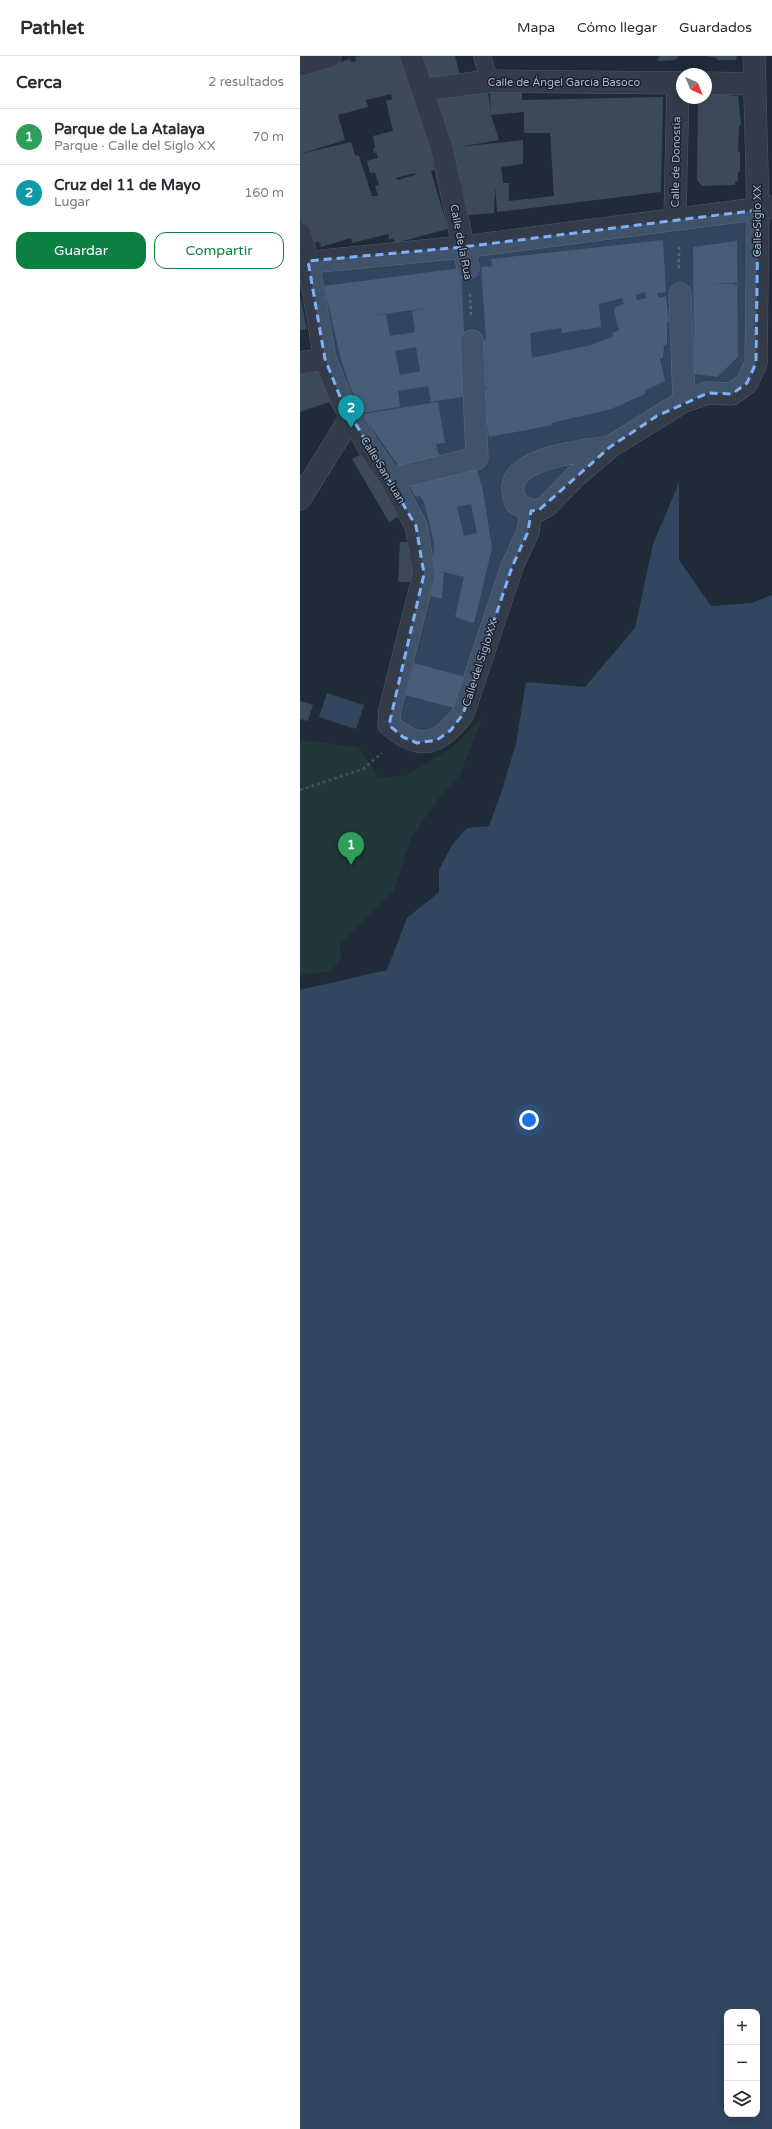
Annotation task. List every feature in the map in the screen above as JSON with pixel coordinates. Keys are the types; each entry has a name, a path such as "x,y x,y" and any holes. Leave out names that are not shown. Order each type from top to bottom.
{"street":[{"path":"300,65 330,56"},
{"name":"Calle de la Rua","path":"411,56 442,149 468,268"},
{"name":"Calle Siglo XX","path":"684,401 708,393 732,394 747,383 756,363 765,208 754,56"},
{"name":"Calle de Ángel García Basoco","path":"423,90 490,81 676,83"},
{"path":"712,83 755,84"},
{"name":"Calle de Donostia","path":"676,218 679,104"},
{"path":"304,262 463,246 765,208"},
{"name":"Calle San Juan","path":"300,234 304,262 325,359 341,399 391,479 416,526 424,574 390,709 389,726 402,737"},
{"path":"610,447 581,450 549,458 530,466 520,473 513,484 513,494 516,503 531,511 539,510 547,506 575,477 610,447 657,416 684,401 680,294"},
{"path":"391,479 477,458 472,341"},
{"path":"300,363 325,359"},
{"path":"300,499 352,417"},
{"name":"Calle del Siglo XX","path":"402,737 417,742 437,740 451,730 463,714 512,567 528,532 531,511"}],"lane":[{"path":"482,56 490,81"}],"path":[{"name":"Calle de la Rua","path":"468,268 472,341"},
{"path":"300,790 363,769 402,737"}],"highlighted area":[{"path":"758,210 756,363 747,383 732,394 708,393 657,416 610,447 539,510 531,511 528,532 512,567 463,714 451,730 437,740 417,743 403,737 389,725 424,574 416,526 341,399 325,359 308,261 463,247"}],"green space":[{"path":"483,716 460,775 441,795 410,840 394,890 340,945 341,959 330,972 300,975 300,740 358,747 379,777 406,776 453,747"}],"water":[{"path":"679,483 679,560 711,606 752,603 772,595 772,2129 300,2129 300,990 387,970 407,918 439,892 439,870 452,845 467,828 489,826 502,790 516,743 526,682 585,687 635,628 653,544"},
{"path":"327,693 364,705 356,729 319,717"}],"building":[{"path":"405,56 425,123 435,170 431,171 448,229 395,243 393,238 389,240 388,234 352,243 351,238 321,247 320,242 314,242 305,235 300,218 300,154 300,74 350,59 351,62 356,61 355,57","holes":["391,94 392,99 386,101 393,131 373,136 375,148 373,149 378,158 367,161 370,173 375,172 379,185 375,186 378,196 372,196 359,156 355,155 351,142 300,154 345,140 338,115 368,107 366,100","415,173 415,175 397,180 396,178"]},
{"path":"420,56 455,56 461,79 428,85"},
{"path":"659,56 679,56 675,60 658,61"},
{"path":"706,56 737,56 736,60 717,60 717,58"},
{"path":"522,90 522,100 663,97 661,192 497,212 495,185 494,213 468,215 462,186 434,99 488,92 491,113 490,92","holes":["524,112 524,133 550,133 554,196 509,201 509,183 503,183 501,167 523,164 523,140 459,147 499,140 491,115"]},
{"path":"712,94 738,96 741,125 739,126 738,151 740,152 740,172 738,172 738,182 735,181 735,185 702,186 697,180 698,104 712,104"},
{"path":"663,240 666,292 657,293 659,298 666,296 669,321 667,322 667,344 664,346 663,358 660,358 665,381 646,390 645,394 611,409 552,423 553,425 489,437 482,390 487,389 479,367 485,366 483,340 486,339 481,267 492,266 491,259","holes":["645,292 647,298 637,300 636,295","622,298 624,304 616,307 614,311 619,330 613,333 612,337 591,345 532,358 530,333 561,328 562,333 601,327 599,304"]},
{"path":"737,241 738,357 717,377 694,374 693,247","holes":["737,283 736,287 735,284 709,284"]},
{"path":"461,268 467,396 431,402 428,386 398,391 400,407 362,413 350,387 341,360 324,286","holes":["428,308 412,311 415,332 390,336 386,314 369,316","416,347 420,371 400,375 395,351"]},
{"path":"300,296 307,329 300,330"},
{"path":"320,363 338,399 300,412 300,366"},
{"path":"438,402 445,443 436,444 440,459 400,468 362,414"},
{"path":"366,451 405,513 389,522 352,459"},
{"path":"476,465 483,491 492,548 474,623 455,617 464,577 438,571 444,573 442,599 431,596 434,542 424,502 420,496 416,497 409,486","holes":["471,504 477,533 464,536 457,507"]},
{"path":"400,542 415,542 416,561 412,582 398,582"},
{"path":"414,663 465,677 458,709 405,695"},
{"path":"300,701 313,705 308,721 300,719"}],"place":[{"name":"Cruz del 11 de Mayo","path":"351,428"},
{"name":"Parque de La Atalaya","path":"351,865"}]}
